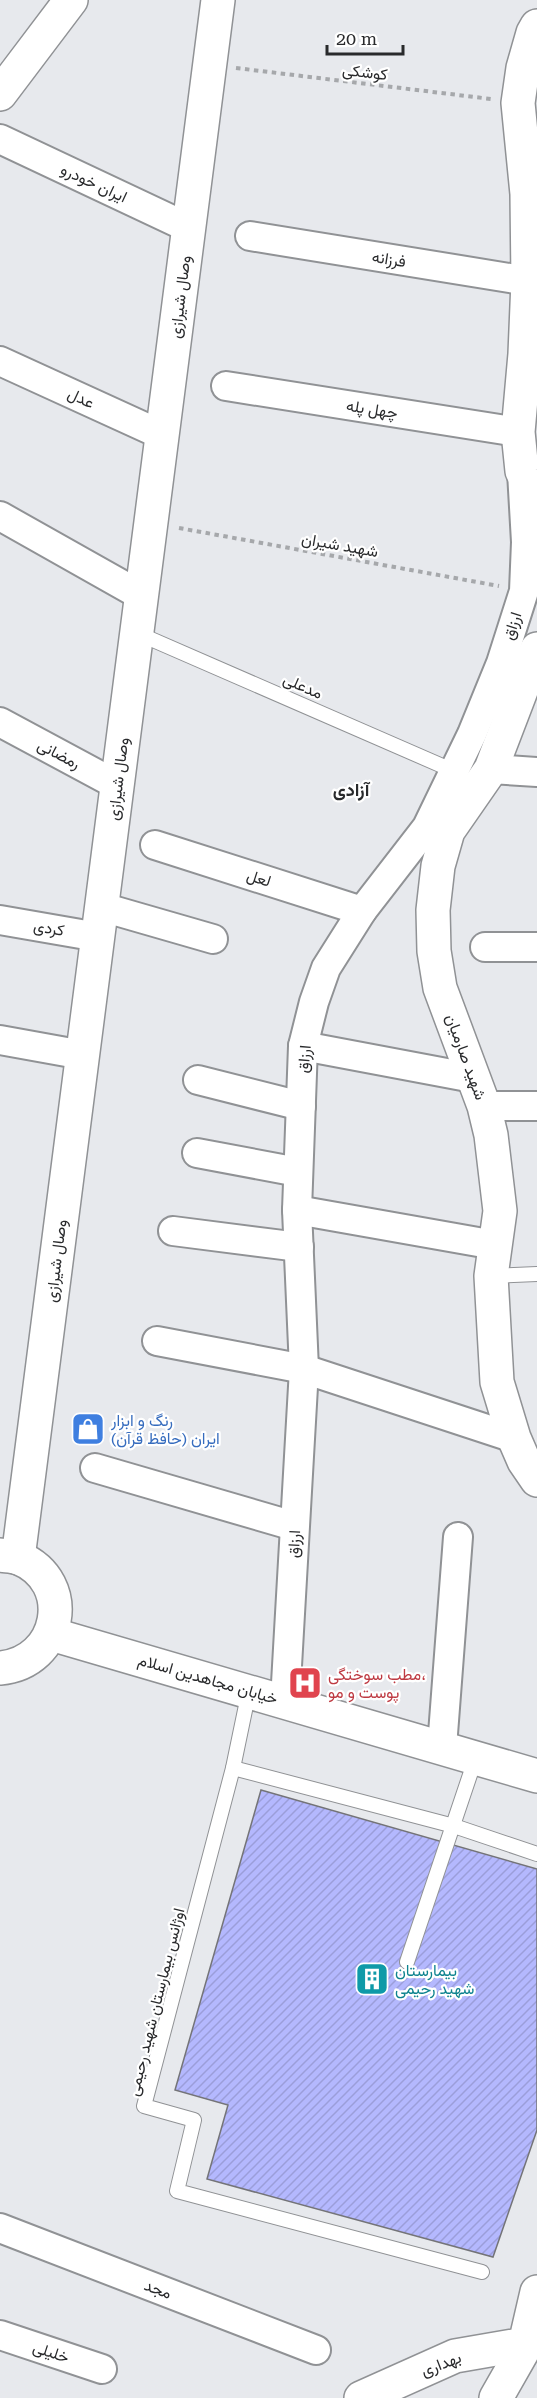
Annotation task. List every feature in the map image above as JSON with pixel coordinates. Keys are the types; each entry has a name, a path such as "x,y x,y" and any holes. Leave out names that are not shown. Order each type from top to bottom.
{"street":[{"path":"0,94 71,0"},
{"name":"وصال شیرازی","path":"9,1556 83,1055 218,0"},
{"path":"536,31 524,68 518,103 532,195 528,281 531,354 518,432 522,471 537,501"},
{"name":"ایران خودرو","path":"0,139 189,228"},
{"name":"فرزانه","path":"250,236 528,281"},
{"name":"عدل","path":"0,362 162,435"},
{"name":"چهل پله","path":"226,386 518,432"},
{"name":"ارزاق","path":"285,1701 304,1369 297,1210 303,1046 314,1002 326,968 362,911 427,827 501,663 524,591 526,542 522,471"},
{"path":"0,516 142,596"},
{"name":"شهید صارمیان","path":"537,649 491,769 448,831 438,866 433,910 434,951 440,987 491,1135 500,1211 493,1260 497,1382 519,1438 524,1461 537,1480"},
{"name":"رمضانی","path":"0,722 117,785"},
{"path":"491,769 537,772"},
{"name":"لعل","path":"155,845 362,911"},
{"name":"کردی","path":"0,920 100,922 213,939"},
{"path":"485,947 537,947"},
{"path":"0,1040 83,1055"},
{"path":"303,1046 537,1106"},
{"path":"198,1080 301,1106"},
{"path":"197,1153 298,1172"},
{"path":"297,1210 493,1260"},
{"path":"173,1231 299,1247"},
{"path":"157,1341 304,1369 519,1438"},
{"path":"95,1468 294,1526"},
{"path":"442,1747 458,1537"},
{"path":"0,1668 28,1660 42,1648 51,1634 56,1616 54,1598 46,1581 34,1567 9,1556"},
{"name":"خیابان مجاهدین اسلام","path":"51,1634 537,1776"},
{"name":"مجد","path":"0,2228 316,2350"},
{"path":"496,2398 531,2335 537,2292"},
{"name":"خلیلی","path":"0,2335 102,2369"},
{"name":"بهداری","path":"361,2398 455,2356 531,2335"}],"lane":[{"name":"مدعلی","path":"137,633 454,771"},
{"path":"493,1260 537,1274"},
{"name":"اوژانس بیمارستان شهید رحیمی","path":"249,1690 233,1768 144,2106 194,2120 177,2191 482,2272"},
{"path":"407,1962 476,1757"},
{"path":"233,1768 454,1826 537,1854"}],"path":[{"name":"کوشکی","path":"210,65 518,103"},
{"name":"شهید شیران","path":"151,522 524,591"}],"building":[{"name":"بیمارستان شهید رحیمی","path":"261,1790 537,1869 537,2130 493,2257 207,2179 228,2105 175,2090"}],"place":[{"name":"رنگ و ابزار ایران (حافظ قرآن)","path":"88,1429"},
{"name":"مطب سوختگی، پوست و مو","path":"305,1683"},
{"name":"بیمارستان شهید رحیمی","path":"372,1979"}],"district":[{"name":"آزادی","path":"351,789"}]}
